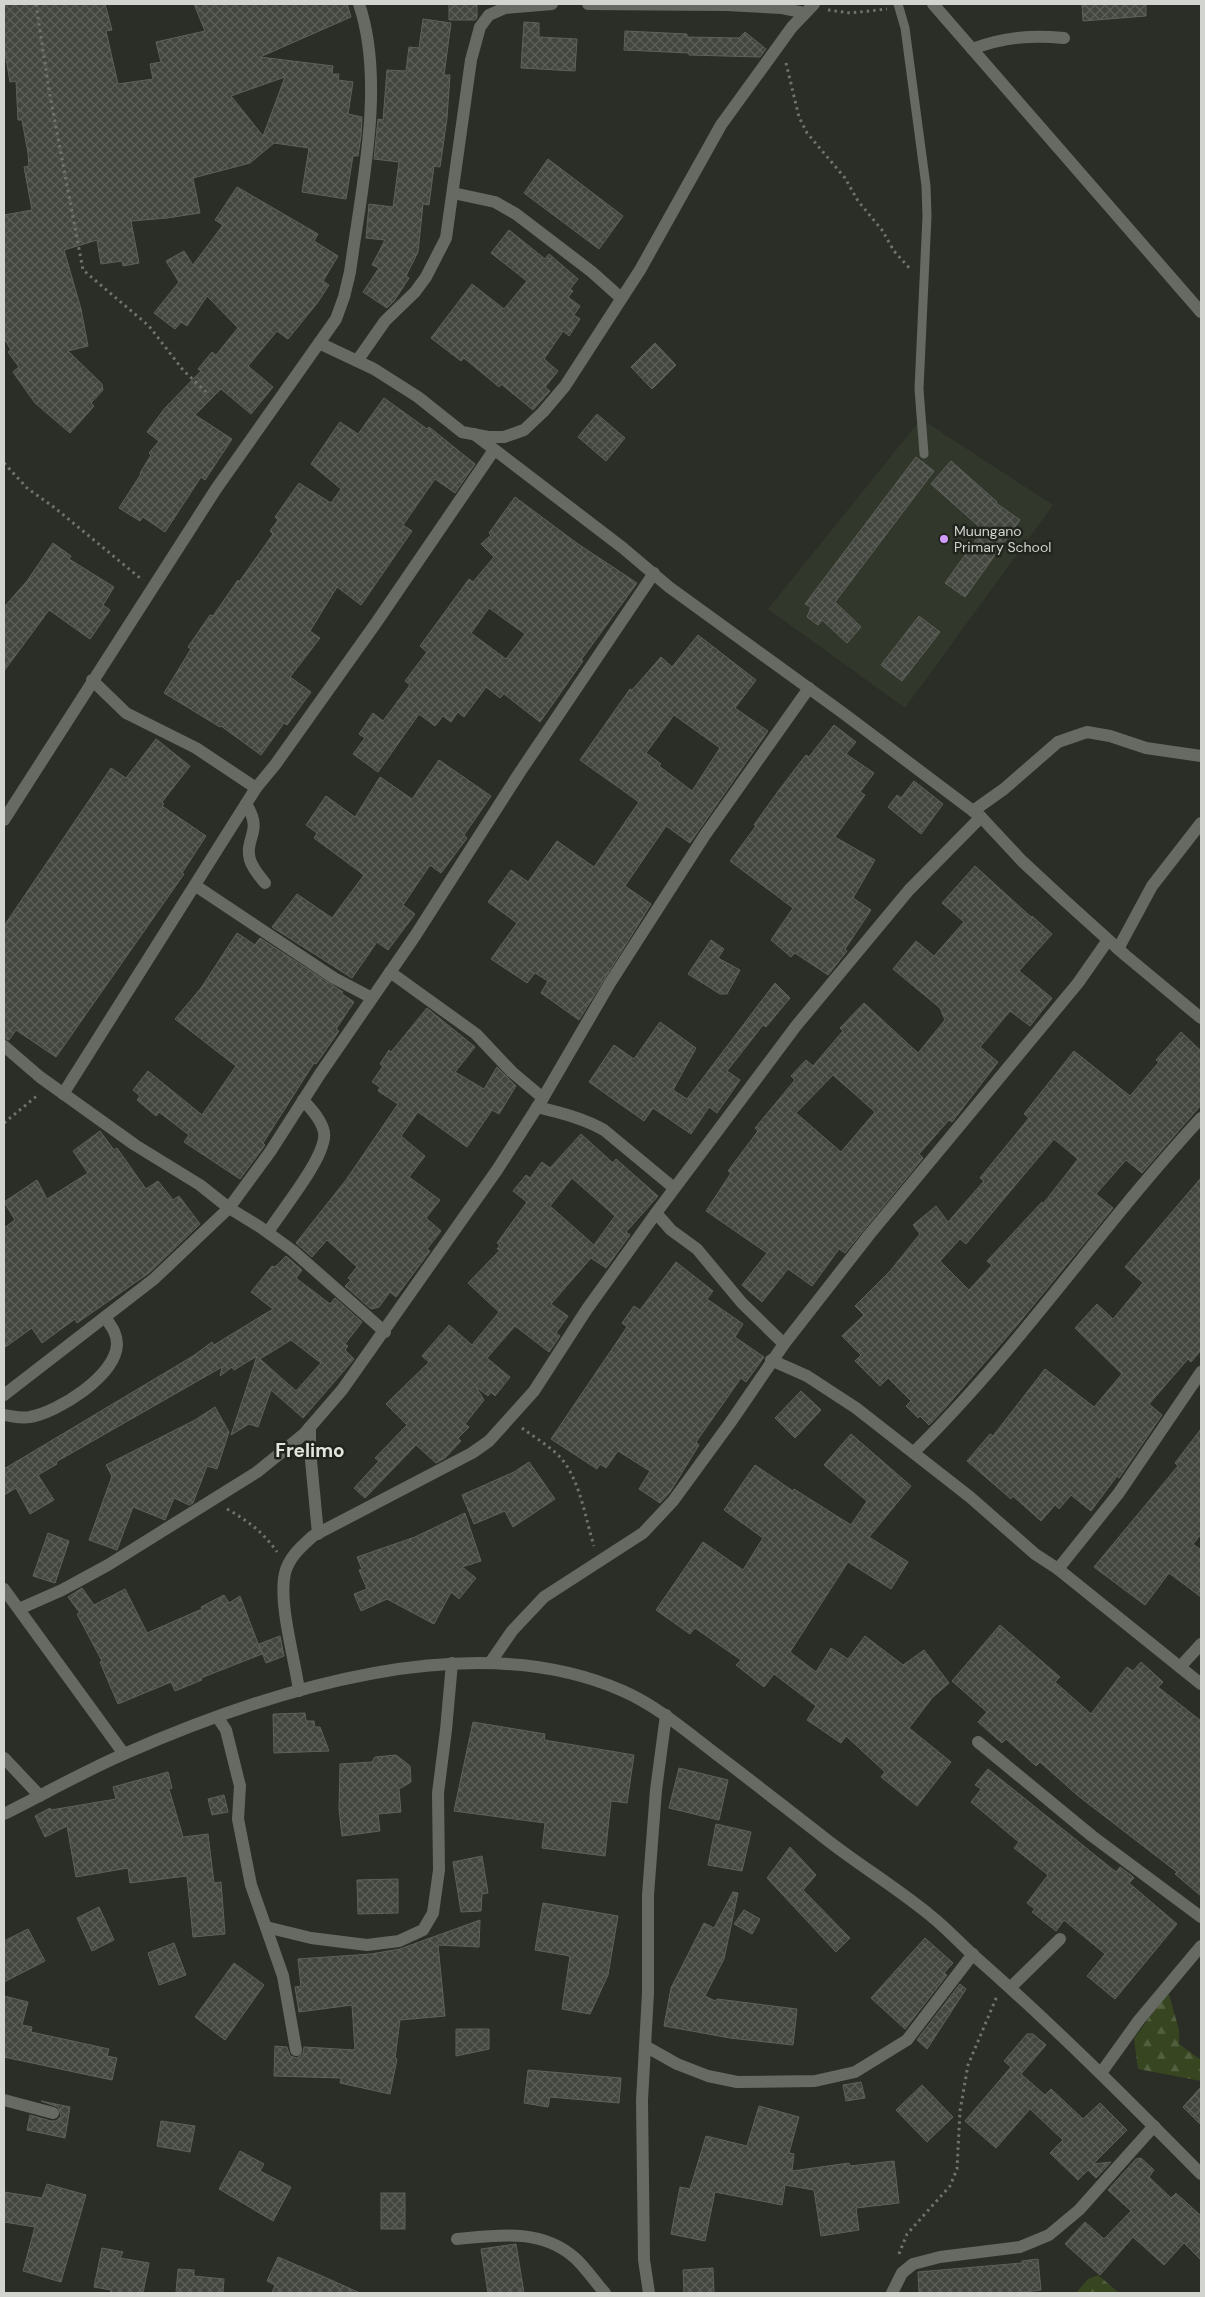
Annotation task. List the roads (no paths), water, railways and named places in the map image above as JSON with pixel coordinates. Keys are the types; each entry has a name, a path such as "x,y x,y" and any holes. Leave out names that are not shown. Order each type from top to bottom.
{"street":[{"path":"4,820 216,489 336,319 350,272 373,89 365,22 359,4"},
{"path":"357,361 385,321 415,292 426,277 446,238 472,60 480,27 489,15 504,8 552,4"},
{"path":"588,4 811,8"},
{"path":"933,4 1201,312"},
{"path":"319,342 374,369 418,397 462,432 504,437 524,430 543,412 565,386 644,262 721,125 777,49 811,8"},
{"path":"972,49 1006,38 1024,36 1064,38"},
{"path":"453,193 495,202 516,214 592,272 621,298"},
{"path":"474,434 654,573 669,587 809,688 977,814 1022,861 1108,940 1201,1018"},
{"path":"63,1094 196,886 256,788 275,766 376,623 494,450"},
{"path":"4,1395 154,1279 229,1208 270,1152 461,866 520,772 654,573"},
{"path":"92,680 126,712 196,748 256,788"},
{"path":"19,1609 62,1590 100,1569 257,1472 310,1427 342,1390 478,1198 540,1102 610,983 695,851 809,688"},
{"path":"300,1691 283,1596 287,1570 298,1549 318,1534 472,1453 489,1441 534,1391 587,1309 656,1212 796,1026 909,890 977,814 1058,742 1087,732 1110,736 1146,748 1201,756"},
{"path":"246,804 253,815 255,823 249,850 250,859 265,884"},
{"path":"1118,949 1152,886 1201,823"},
{"path":"196,886 334,978 372,998"},
{"path":"490,1663 512,1631 544,1597 642,1533 672,1501 730,1423 771,1360 875,1228 1078,983 1108,940"},
{"path":"390,972 476,1034 540,1102 598,1127 674,1188"},
{"path":"4,1046 20,1062 135,1145 200,1185 229,1208 268,1232 330,1282 384,1332"},
{"path":"268,1232 313,1166 324,1142 321,1124 303,1100"},
{"path":"914,1452 978,1385 1130,1199 1201,1118"},
{"path":"656,1212 671,1230 697,1249 742,1303 784,1344"},
{"path":"4,1415 28,1418 46,1414 78,1394 102,1375 112,1360 117,1346 116,1334 106,1317"},
{"path":"771,1360 807,1376 856,1408 970,1496 1035,1554 1058,1569 1201,1684"},
{"path":"1058,1569 1118,1494 1201,1372"},
{"path":"310,1427 310,1450 318,1534"},
{"path":"4,1589 124,1754"},
{"path":"1180,1667 1201,1644"},
{"path":"266,1927 310,1938 367,1945 399,1941 423,1930 433,1913 439,1870 438,1793 452,1663"},
{"path":"4,1814 124,1754 218,1718 300,1691 390,1670 452,1663 490,1663 546,1669 584,1677 624,1691 666,1715 834,1845 931,1916 1007,1984 1101,2073 1201,2174"},
{"path":"649,2293 644,2260 642,2100 648,1895 656,1790 666,1715"},
{"path":"218,1718 226,1730 240,1786 238,1819 251,1885 283,1976 296,2050"},
{"path":"978,1742 1092,1836 1201,1917"},
{"path":"4,1758 40,1796"},
{"path":"1007,1984 1060,1939"},
{"path":"1101,2073 1139,2020 1201,1946"},
{"path":"645,2046 677,2064 708,2076 736,2082 815,2081 855,2072 907,2040 973,1954"},
{"path":"4,2100 53,2113"},
{"path":"892,2293 902,2273 913,2264 940,2257 1020,2247 1049,2236 1080,2210 1154,2126"},
{"path":"456,2239 504,2234 530,2236 559,2245 577,2259 605,2293"}],"lane":[{"path":"899,6 905,28 926,186 919,389 924,454"}],"place":[{"name":"Muungano Primary School","path":"944,539"}],"district":[{"name":"Frelimo","path":"310,1450"}]}
